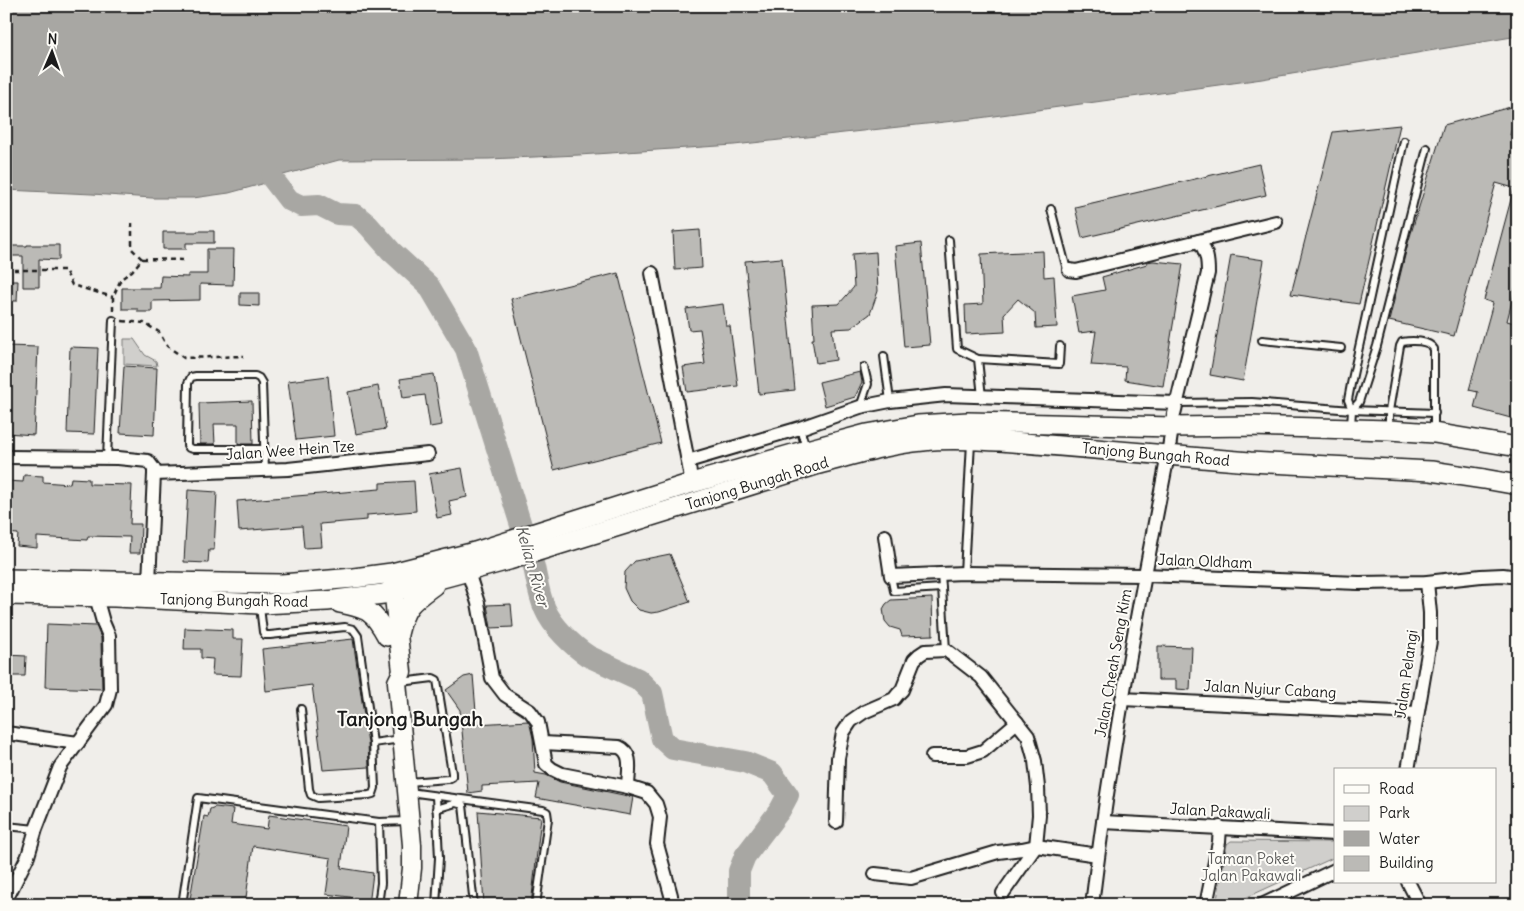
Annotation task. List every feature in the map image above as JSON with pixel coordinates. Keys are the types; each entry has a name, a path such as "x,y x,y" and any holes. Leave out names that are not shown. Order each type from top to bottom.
{"main road":[{"name":"Tanjong Bungah Road","path":"6,579 260,604 327,601 388,593 468,572 506,551 546,538 692,483 867,434 918,425 968,422 1389,430 1434,433 1518,447"},
{"name":"Tanjong Bungah Road","path":"546,538 707,497 865,452 923,441 971,440 1250,462 1431,471 1518,485"},
{"name":"Tanjong Bungah Road","path":"6,595 282,584 354,578 386,574 474,552 506,551"},
{"path":"327,601 360,607 369,611 392,635 406,609 414,600 443,578"}],"street":[{"path":"1069,270 1076,271 1276,222"},
{"name":"Jalan Cheah Seng Kim","path":"1092,905 1122,699 1144,575 1177,403 1208,273 1208,259 1205,249 1199,241"},
{"path":"652,273 692,483"},
{"path":"688,461 800,428 860,407 890,401 946,395 1177,403"},
{"name":"Jalan Wee Hein Tze","path":"154,474 288,469 428,454"},
{"path":"6,457 107,458 148,461 154,469 123,590 103,622 109,636 110,689 106,705 60,767 36,829 28,856 6,900"},
{"path":"885,536 891,576"},
{"path":"468,572 478,603 492,678 505,695 530,711 538,722 546,764 562,774 647,792 656,804 660,818 657,844 672,905"},
{"name":"Jalan Oldham","path":"891,576 941,573 1144,575 1360,583 1427,582 1503,575 1518,577"},
{"path":"386,574 392,635 402,672 397,682 412,845 412,868 408,905"},
{"name":"Jalan Pelangi","path":"1408,768 1430,641 1427,582"},
{"path":"836,822 838,758 843,733 851,722 864,712 894,699 902,690 914,660 919,655 925,651 946,650 981,677 1028,736 1035,761 1039,815 1036,846 1003,893"},
{"name":"Jalan Nyiur Cabang","path":"1122,699 1417,712"},
{"path":"932,756 967,756 983,751 1017,722"},
{"path":"6,733 78,743"},
{"path":"543,743 619,747 625,749 629,755 628,787"},
{"name":"Jalan Pakawali","path":"1103,822 1334,834"},
{"path":"1206,905 1219,842 1220,827"},
{"path":"875,874 911,878 998,852 1036,846 1098,855"},
{"path":"1262,905 1334,870"},
{"path":"1409,884 1420,905"}],"lane":[{"path":"1351,430 1352,410 1348,400 1404,142"},
{"path":"1352,410 1359,402 1377,346 1427,148"},
{"path":"1051,209 1066,266 1069,270"},
{"path":"949,240 958,349 978,359 1059,364 1060,346"},
{"path":"107,458 113,320"},
{"path":"1262,340 1341,348"},
{"path":"1389,430 1389,411 1400,346 1402,342 1407,341 1427,343 1432,345 1434,349 1434,433"},
{"path":"884,356 890,401"},
{"path":"978,359 982,397"},
{"path":"860,407 868,384 864,367"},
{"path":"264,449 188,448 188,383 191,377 255,376 259,378 262,383 265,470"},
{"path":"1177,403 1252,402 1352,410 1435,413"},
{"path":"800,428 807,450"},
{"path":"964,573 971,440"},
{"path":"941,573 946,650"},
{"path":"891,576 894,591 942,588"},
{"path":"260,604 265,635 345,627 353,629 358,636 373,742 375,788 373,794 318,798 312,795 309,789 302,709"},
{"path":"397,682 433,678 437,680 452,773 452,777 448,779 406,787"},
{"path":"373,742 402,739"},
{"path":"406,787 436,796 547,812 548,819 536,905"},
{"path":"436,796 439,858 436,905"},
{"path":"182,905 198,798 379,822 409,820"},
{"path":"436,809 456,804 463,805 474,905"},
{"path":"378,905 381,883 379,822"},
{"path":"6,826 36,829"}],"path":[{"path":"132,222 132,249 142,259 185,260"},
{"path":"142,259 121,278 113,297 113,320 144,323 159,332 167,346 184,358 244,356"},
{"path":"14,270 65,270 72,285 113,297"}],"green space":[{"path":"124,339 134,339 145,355 156,361 157,366 124,364"},
{"name":"Taman Poket Jalan Pakawali","path":"1231,841 1334,842 1334,857 1230,905 1216,905 1227,844"}],"water":[{"path":"6,6 1518,6 1518,36 1262,79 972,119 734,145 489,159 339,160 272,178 262,184 229,193 193,198 152,198 6,190"}],"building":[{"path":"1518,105 1510,135 1518,136 1518,277 1507,321 1518,324 1518,420 1474,408 1478,392 1469,390 1493,303 1484,300 1514,188 1496,183 1454,336 1389,321 1408,243 1444,125"},
{"path":"1400,125 1359,304 1291,294 1333,132"},
{"path":"1259,164 1266,195 1082,238 1075,207"},
{"path":"700,230 702,268 675,270 673,232"},
{"path":"214,231 214,243 186,243 186,249 163,249 163,232"},
{"path":"921,243 930,345 904,347 895,246"},
{"path":"59,245 59,260 39,259 39,287 23,287 23,256 10,256 10,246"},
{"path":"207,249 234,249 233,285 200,284 200,300 152,301 152,312 138,312 138,309 122,309 122,288 160,288 161,276 188,277 188,274 207,274"},
{"path":"1043,251 1044,277 1054,276 1057,327 1036,328 1035,313 1018,299 1004,314 1005,332 966,334 965,305 983,304 981,254"},
{"path":"876,252 878,291 870,314 851,328 832,329 836,360 816,363 812,339 814,339 812,305 839,304 854,287 852,254"},
{"path":"1231,255 1264,260 1243,381 1210,375"},
{"path":"782,258 795,390 759,394 745,261"},
{"path":"1153,261 1183,264 1163,386 1125,380 1126,367 1091,365 1096,331 1079,333 1072,296 1105,290 1102,277"},
{"path":"618,273 661,443 554,470 511,299"},
{"path":"6,281 18,281 17,301 6,301"},
{"path":"240,293 259,293 259,306 240,305"},
{"path":"723,304 726,326 730,326 738,386 687,392 683,367 705,364 700,329 689,330 686,309"},
{"path":"6,346 38,347 34,435 6,433"},
{"path":"70,347 98,348 94,434 67,433"},
{"path":"124,366 157,368 154,435 120,433"},
{"path":"860,372 862,382 855,397 825,406 819,382"},
{"path":"434,374 442,425 430,427 425,395 403,398 400,379"},
{"path":"328,376 334,436 296,440 288,381"},
{"path":"378,386 386,429 356,434 348,392"},
{"path":"252,401 253,444 238,444 238,424 214,424 215,444 200,444 199,403"},
{"path":"462,468 467,497 449,501 452,515 437,518 429,474"},
{"path":"24,475 43,476 43,482 70,484 71,478 89,479 89,484 132,485 130,524 141,524 140,553 129,553 130,537 88,536 87,540 37,537 37,548 17,546 18,534 6,533 6,481 23,482"},
{"path":"414,481 416,511 367,515 367,520 320,524 322,547 304,548 302,526 239,531 237,501 380,489 380,483"},
{"path":"188,490 217,492 214,550 209,550 208,563 184,562"},
{"path":"670,554 690,602 659,612 651,613 639,610 630,601 624,588 625,572 635,561"},
{"path":"932,598 933,635 902,636 900,630 890,627 885,621 883,609 891,600"},
{"path":"511,604 513,627 491,628 487,605"},
{"path":"47,624 96,626 101,638 102,689 45,687"},
{"path":"185,628 233,630 233,639 243,639 241,676 212,675 213,659 201,658 201,649 184,649"},
{"path":"353,639 368,743 369,767 323,770 312,685 266,691 262,649"},
{"path":"1158,646 1192,647 1190,690 1176,689 1176,680 1158,680"},
{"path":"6,655 26,656 25,676 6,676"},
{"path":"473,675 477,724 528,721 533,738 535,773 546,775 560,782 633,797 630,815 536,798 539,783 482,786 482,791 468,793 460,710 446,690 464,677"},
{"path":"215,807 233,809 231,824 267,829 269,815 346,826 341,868 373,873 369,905 356,905 357,898 326,894 331,858 253,846 245,905 189,905 204,816 208,817 210,809"},
{"path":"478,811 541,817 531,905 484,905"}],"waterway":[{"name":"Kelian River","path":"272,178 289,200 301,206 319,205 337,214 356,215 429,286 466,349 534,567 541,599 548,615 558,629 588,656 638,679 652,693 662,739 673,749 745,762 772,773 788,795 780,810 745,856 739,871 739,905"}],"district":[{"name":"Tanjong Bungah","path":"410,718"}]}
